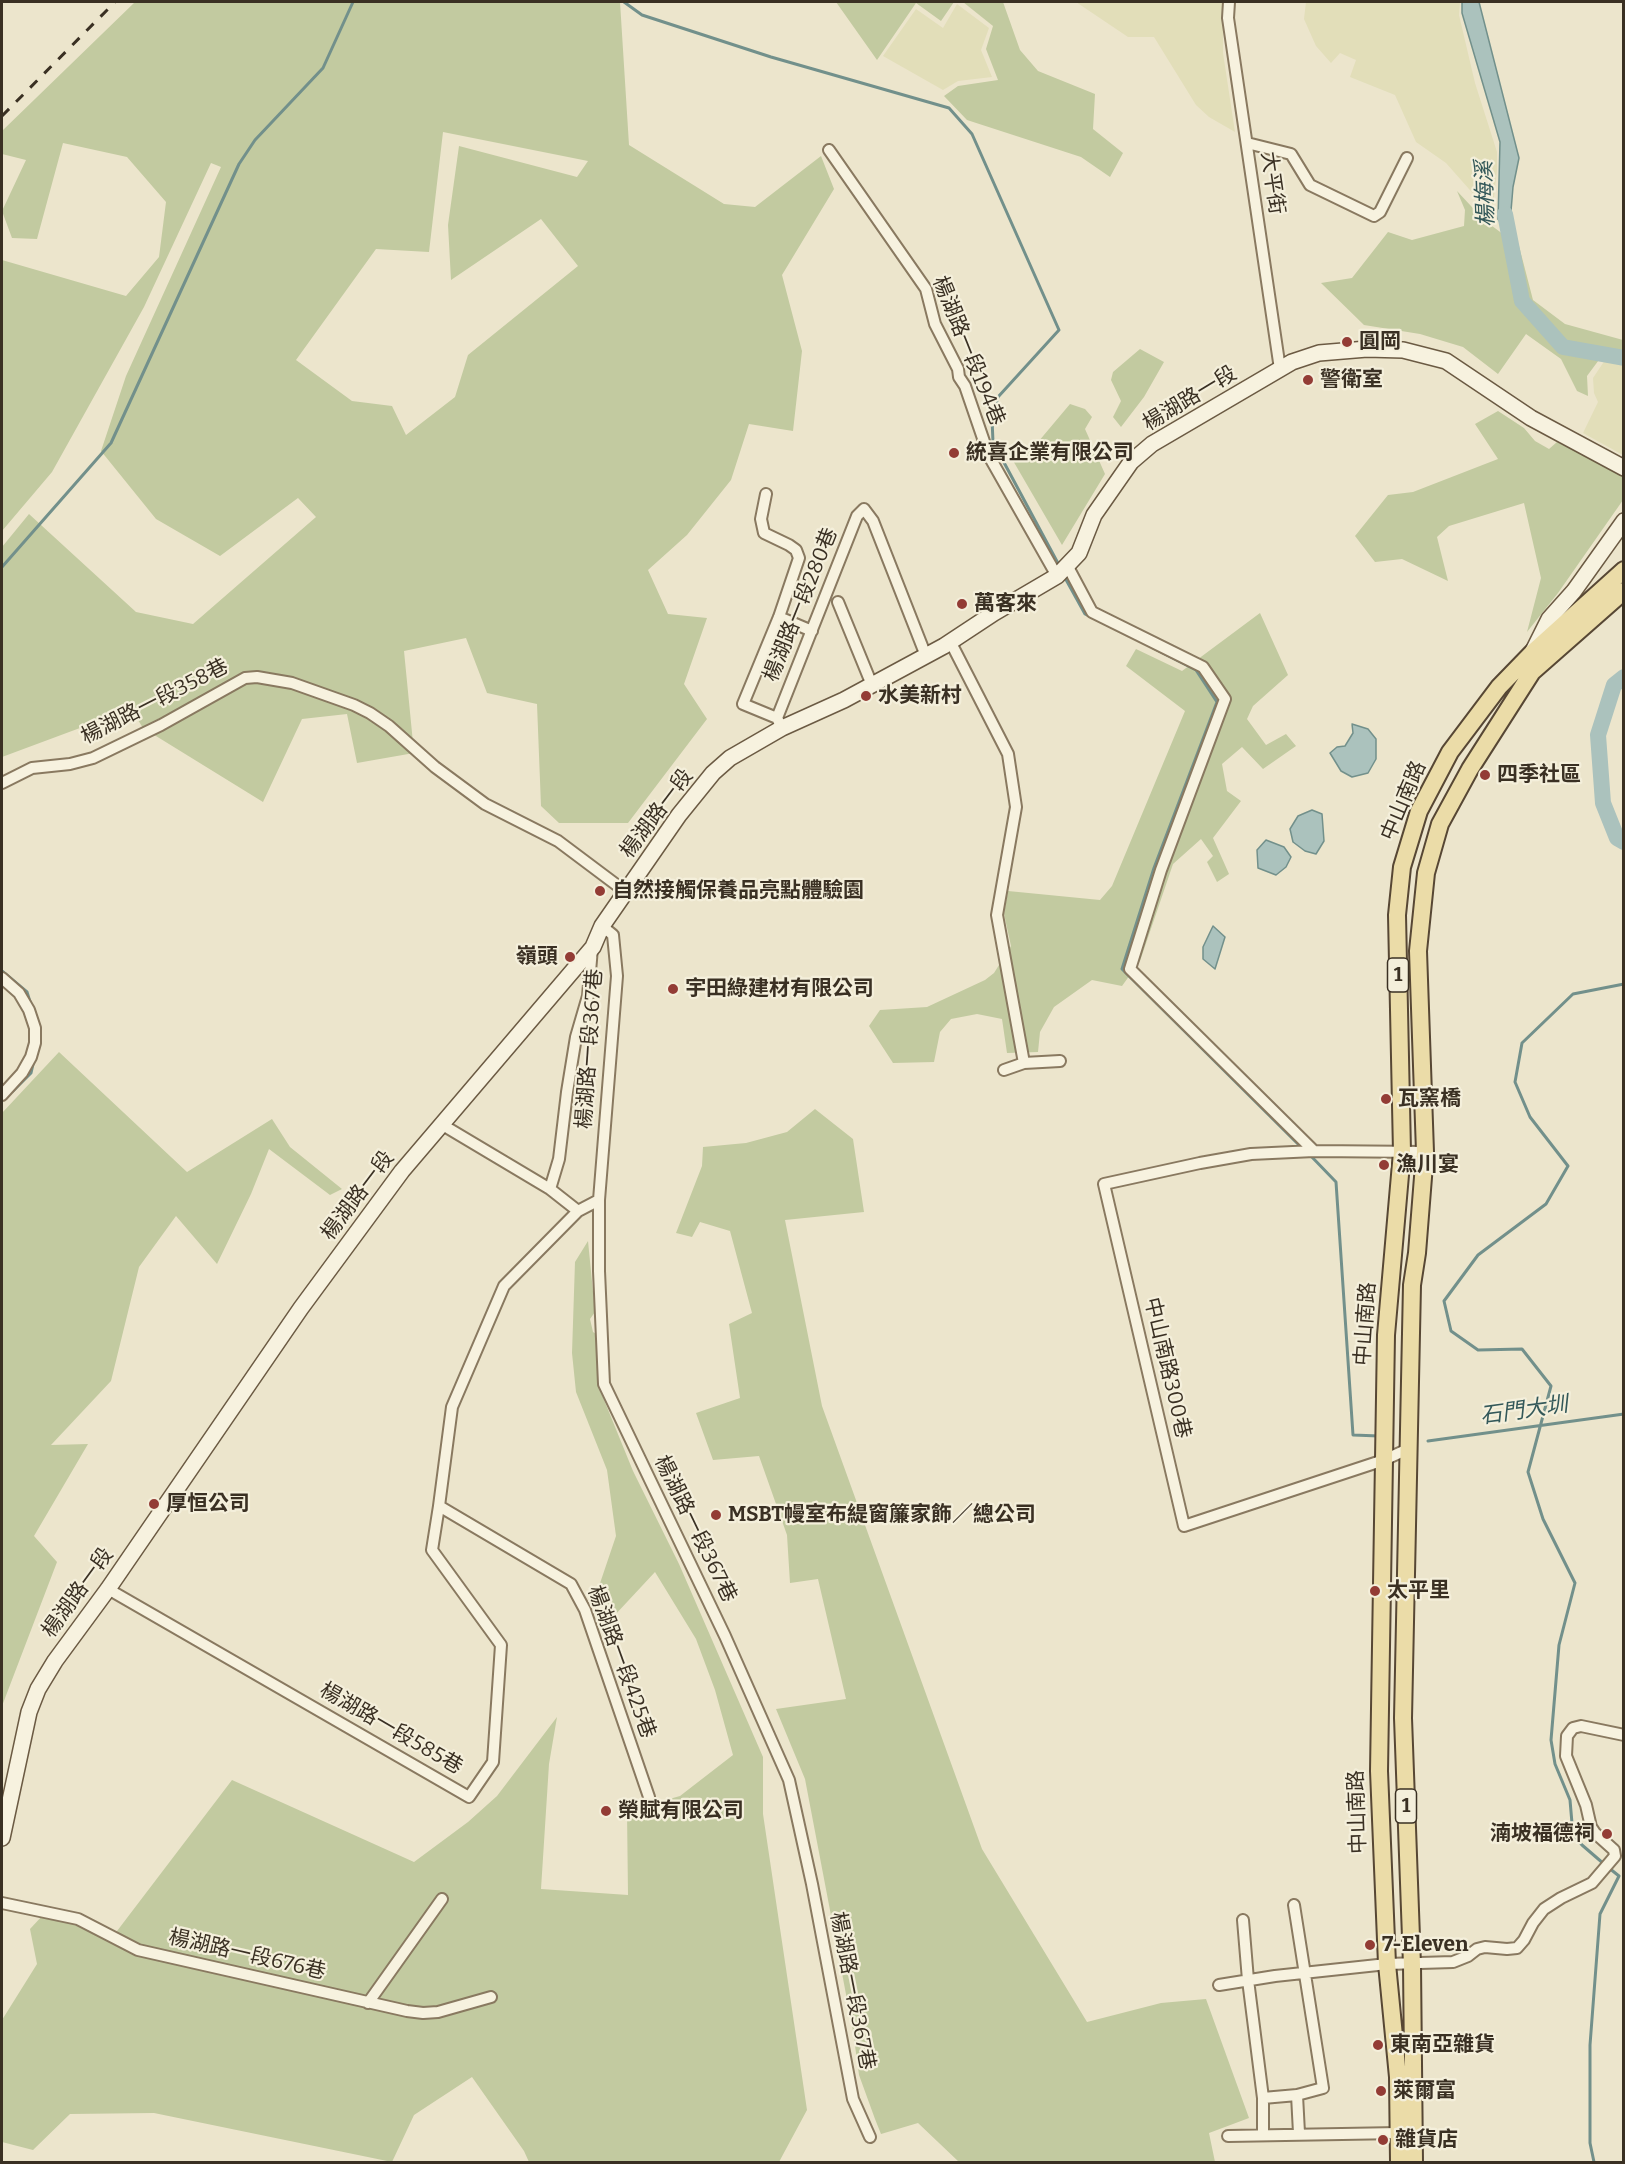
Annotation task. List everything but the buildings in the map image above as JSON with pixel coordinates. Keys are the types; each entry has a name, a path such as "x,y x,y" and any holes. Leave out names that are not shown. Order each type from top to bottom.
{"main road":[{"name":"中山南路","path":"1400,2163 1398,2077 1387,1964 1379,1771 1386,1335 1402,1152 1397,915 1402,867 1419,811 1449,752 1499,687 1532,653 1623,570"},
{"name":"中山南路","path":"1414,2163 1412,1965 1403,1718 1412,1285 1417,1253 1425,1152 1418,951 1426,873 1440,824 1470,769 1532,672 1623,591"}],"street":[{"name":"大平街","path":"1229,2 1228,18 1280,369"},
{"path":"1247,143 1291,154 1310,185 1374,216 1380,212 1407,158"},
{"name":"楊湖路一段194巷","path":"829,150 926,288 934,324 958,369 989,456 1062,570 1092,612 1203,667 1224,699 1161,870 1130,969 1309,1152"},
{"name":"楊湖路一段","path":"2,1838 29,1712 38,1689 56,1661 108,1590 301,1308 402,1171 592,947 602,926 678,815 713,773 730,758 779,723 872,685 926,656 1062,570 1079,553 1094,515 1131,462 1152,444 1292,362 1319,353 1367,349 1403,350 1446,360 1531,418 1623,468"},
{"name":"楊湖路一段280巷","path":"766,494 761,519 764,533 796,550 799,558 743,704 779,723 857,516 864,509 873,521 926,656"},
{"path":"1532,672 1532,653 1549,618 1574,591 1623,521"},
{"path":"838,602 872,685"},
{"path":"778,617 812,631"},
{"path":"950,641 1008,754 1016,807 997,915 1024,1063"},
{"name":"楊湖路一段358巷","path":"2,783 32,768 70,764 93,758 161,725 245,678 257,677 280,681 354,705 370,713 389,726 435,767 485,804 558,841 626,892"},
{"name":"楊湖路一段367巷","path":"602,926 613,935 617,976 598,1200 604,1384 720,1626 789,1780 812,1884 853,2100 870,2137"},
{"path":"550,1189 559,1159 576,1037 588,996 592,947"},
{"path":"2,978 19,993 29,1010 35,1028 31,1057 22,1073 2,1095"},
{"path":"1004,1070 1024,1063 1060,1061"},
{"path":"441,1124 550,1189 578,1210"},
{"path":"1309,1152 1425,1152"},
{"name":"中山南路300巷","path":"1309,1152 1251,1154 1200,1162 1104,1184 1184,1526 1384,1460 1408,1449"},
{"path":"439,1506 452,1407 504,1286 578,1210 598,1200"},
{"name":"楊湖路一段585巷","path":"108,1590 469,1797 493,1762 501,1645 432,1550 439,1506"},
{"name":"楊湖路一段425巷","path":"439,1506 571,1584 585,1610 649,1797"},
{"path":"1219,1985 1387,1964 1453,1962 1485,1947 1517,1948 1545,1909 1561,1898 1592,1883 1615,1856 1614,1850 1591,1827 1586,1805 1566,1756 1567,1736 1573,1728 1581,1726 1623,1735"},
{"path":"368,2003 442,1899"},
{"name":"楊湖路一段676巷","path":"2,1903 78,1919 138,1950 368,2003 423,2013 438,2012 491,1997"},
{"path":"1263,2098 1297,2095 1323,2088 1294,1905"},
{"path":"1243,1920 1263,2098 1263,2135"},
{"path":"1297,2095 1299,2133"},
{"path":"1228,2136 1399,2133"}],"shaded area":[{"path":"1076,2 1223,2 1223,53 1235,132 1209,117 1196,105 1154,37 1128,37"},
{"path":"1306,2 1460,2 1459,15 1475,83 1497,152 1492,215 1446,163 1416,142 1395,95 1350,77 1356,60 1340,53 1331,63 1316,46 1304,19"},
{"path":"957,4 989,28 981,50 992,77 958,81 943,90 883,56 916,9 943,28"},
{"path":"1605,360 1623,363 1623,455 1583,433 1598,402 1594,393 1593,378"}],"green space":[{"path":"135,2 620,2 629,145 724,204 755,207 821,156 834,189 782,275 802,351 793,431 749,424 731,480 687,535 648,570 668,614 707,618 684,684 707,719 628,823 559,823 541,806 537,704 487,693 466,638 404,651 414,753 357,763 347,714 302,719 263,802 143,728 131,709 2,757 2,547 29,514 136,612 193,624 316,517 298,498 220,556 156,519 101,451 126,376 221,167 211,163 144,307 52,472 2,531 2,260 126,296 159,257 166,202 127,157 63,143 37,239 12,238 2,211 26,160 2,154 2,131","holes":["443,132 588,161 577,177 459,146 448,225 451,280 541,219 578,266 468,355 455,397 406,435 392,406 352,401 296,360 376,249 429,252"]},
{"path":"836,2 954,2 941,21 916,3 877,60"},
{"path":"963,2 1003,2 1020,50 1038,71 1095,94 1093,129 1123,153 1110,177 1081,157 967,120 944,96 958,86 998,80 986,49 993,26"},
{"path":"1457,191 1484,220 1519,246 1533,300 1565,324 1623,340 1623,352 1607,349 1587,376 1588,396 1577,391 1561,359 1526,334 1498,374 1463,347 1420,334 1364,325 1321,283 1352,278 1388,232 1412,240 1464,226 1465,210"},
{"path":"1140,349 1164,362 1144,397 1121,427 1113,417 1121,401 1111,380 1113,372"},
{"path":"1070,404 1085,409 1092,417 1085,429 1105,474 1062,545 1008,452 1033,448"},
{"path":"1498,411 1524,428 1535,441 1549,449 1557,442 1623,475 1623,500 1558,593 1527,632 1541,578 1524,503 1449,526 1437,537 1448,581 1402,559 1375,562 1355,536 1388,495 1413,492 1498,459 1475,424"},
{"path":"1260,613 1288,675 1253,706 1247,719 1266,745 1286,734 1296,746 1263,769 1242,747 1222,764 1227,791 1241,801 1213,838 1229,874 1217,882 1207,862 1213,856 1201,839 1173,864 1140,961 1122,986 1092,980 1054,1007 1040,1032 1038,1052 1007,1053 1002,1019 977,1014 951,1019 940,1032 934,1062 893,1063 869,1026 880,1010 927,1007 985,980 994,973 1011,946 1004,914 1008,891 1100,900 1112,886 1185,711 1126,666 1136,649 1182,671"},
{"path":"59,1052 187,1172 272,1119 290,1147 342,1189 330,1195 269,1149 251,1194 217,1264 176,1216 139,1267 111,1381 51,1445 88,1444 34,1536 57,1562 2,1706 2,1113"},
{"path":"815,1109 853,1139 864,1212 785,1220 822,1406 982,1849 1087,2022 1161,2003 1206,1999 1249,2118 1209,2133 1215,2162 959,2162 918,2123 881,2134 875,2119 859,2075 853,2031 805,1779 776,1709 846,1699 818,1579 790,1583 787,1535 759,1456 713,1460 696,1413 740,1398 729,1324 752,1313 730,1231 700,1222 692,1237 676,1233 702,1166 703,1147 746,1143 787,1132"},
{"path":"588,1241 595,1312 590,1319 593,1332 596,1334 600,1390 633,1471 679,1564 763,1757 763,1814 807,2110 779,2162 529,2162 524,2151 472,2077 414,2115 392,2162 154,2113 70,2114 33,2150 2,2142 2,2020 37,1964 30,1929 43,1915 114,1935 232,1780 414,1862 468,1822 497,1796 557,1717 549,1764 541,1889 628,1895 627,1811 680,1796 733,1755 715,1690 696,1639 655,1572 614,1616 595,1598 616,1536 607,1470 576,1392 572,1353 575,1262"}],"water":[{"path":"1462,2 1479,2 1519,158 1513,187 1509,235 1498,219 1500,142 1462,13"},
{"path":"1352,724 1368,729 1376,739 1376,759 1368,773 1352,777 1341,771 1330,753 1337,747 1345,746 1353,733"},
{"path":"1312,810 1322,814 1324,841 1316,854 1305,851 1293,842 1290,829 1298,816"},
{"path":"1266,840 1284,847 1291,857 1286,867 1276,875 1258,868 1257,850"},
{"path":"1213,926 1225,937 1215,969 1203,959 1203,947"}],"waterway":[{"path":"2,567 111,443 239,164 255,140 323,68 353,2"},
{"path":"624,2 642,15 771,57 949,108 972,134 1059,330 998,397 992,419 993,442 1060,567"},
{"name":"楊梅溪","path":"1505,214 1522,301 1563,347 1624,358"},
{"path":"1064,576 1085,614 1091,617"},
{"path":"1153,648 1196,670 1217,702 1154,868 1122,969 1302,1148"},
{"name":"楊梅溪","path":"1624,677 1614,685 1598,735 1603,803 1617,838 1624,842"},
{"path":"2,971 27,992 31,1005"},
{"path":"1604,1864 1573,1835 1570,1800 1555,1764 1551,1740 1559,1645 1575,1583 1543,1519 1528,1472 1551,1386 1522,1349 1478,1350 1451,1331 1444,1301 1478,1255 1546,1204 1568,1166 1530,1117 1515,1082 1522,1043 1573,994 1624,984"},
{"path":"13,1091 31,1073 34,1060"},
{"path":"1309,1154 1336,1182 1353,1435 1379,1436"},
{"name":"石門大圳","path":"1428,1441 1624,1414"},
{"path":"1594,2162 1590,2143 1590,2045 1600,1914 1619,1876 1609,1868"}],"railway":[{"path":"2,116 115,2"}],"place":[{"name":"圓岡","path":"1347,342"},
{"name":"警衛室","path":"1308,380"},
{"name":"統喜企業有限公司","path":"954,453"},
{"name":"萬客來","path":"962,604"},
{"name":"水美新村","path":"866,696"},
{"name":"四季社區","path":"1485,775"},
{"name":"自然接觸保養品亮點體驗園","path":"600,891"},
{"name":"嶺頭","path":"570,957"},
{"name":"宇田綠建材有限公司","path":"673,989"},
{"name":"瓦窯橋","path":"1386,1099"},
{"name":"漁川宴","path":"1384,1165"},
{"name":"厚恒公司","path":"154,1504"},
{"name":"MSBT幔室布緹窗簾家飾／總公司","path":"716,1515"},
{"name":"太平里","path":"1375,1591"},
{"name":"榮賦有限公司","path":"606,1811"},
{"name":"湳坡福德祠","path":"1607,1834"},
{"name":"7-Eleven","path":"1370,1945"},
{"name":"東南亞雜貨","path":"1378,2045"},
{"name":"萊爾富","path":"1381,2091"},
{"name":"雜貨店","path":"1383,2140"}]}
